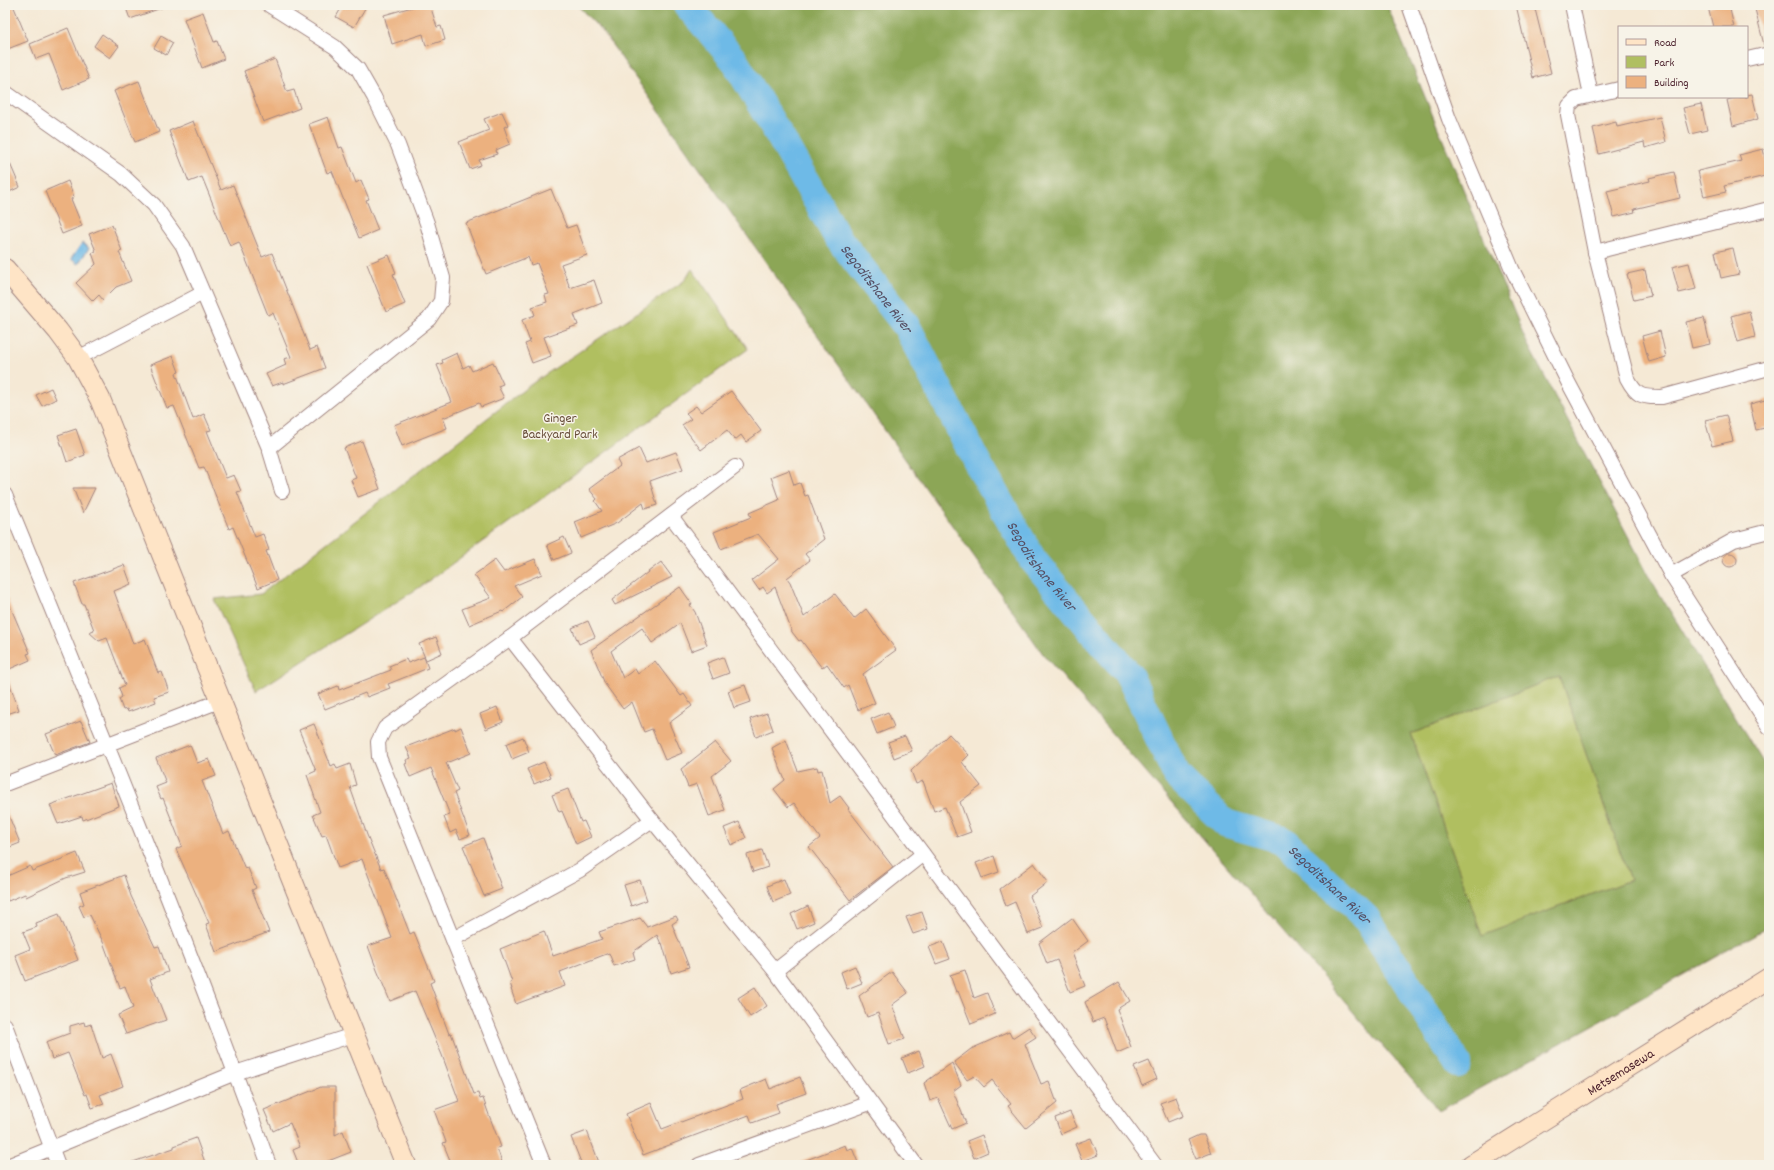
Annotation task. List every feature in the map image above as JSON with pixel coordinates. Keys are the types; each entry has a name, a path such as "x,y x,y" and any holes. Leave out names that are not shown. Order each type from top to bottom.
{"street":[{"path":"269,5 335,47 358,69 398,145 427,223 443,278 441,301 429,319 269,448"},
{"path":"1409,5 1449,119 1512,269 1568,382 1671,575 1769,727"},
{"path":"1572,5 1591,95"},
{"path":"1748,59 1769,54"},
{"path":"1618,88 1576,99 1569,106 1568,115 1595,252 1627,378 1634,391 1644,397 1662,397 1769,368"},
{"path":"5,92 121,174 154,205 183,246 269,448 282,491"},
{"path":"1595,252 1769,209"},
{"path":"5,269 58,331 78,358 100,399 222,700 353,1035 406,1165"},
{"path":"78,358 203,293"},
{"path":"544,1165 380,757 378,742 385,728 510,638 735,467"},
{"path":"5,495 107,745 236,1073 269,1165"},
{"path":"671,516 1156,1165"},
{"path":"1671,575 1734,540 1769,531"},
{"path":"510,638 652,820 775,971 916,1165"},
{"path":"5,784 222,700"},
{"path":"453,939 580,870 652,820"},
{"path":"775,971 923,854"},
{"name":"Metsemasewa","path":"1471,1165 1769,978"},
{"path":"5,1024 58,1165"},
{"path":"10,1165 236,1073 353,1035"},
{"path":"699,1165 729,1159 870,1103"}],"green space":[{"path":"577,5 1387,5 1527,343 1651,580 1769,772 1769,927 1439,1111 1043,654 603,32","holes":["1559,676 1630,880 1482,936 1411,734"]},
{"name":"Ginger Backyard Park","path":"692,269 748,349 420,587 256,691 214,599 261,594 530,385 684,281"},
{"path":"1559,676 1630,880 1482,936 1411,734"}],"water":[{"path":"82,243 89,248 78,264 71,259"}],"building":[{"path":"5,5 13,5 28,41 5,50"},
{"path":"125,5 163,5 164,7 130,19"},
{"path":"343,5 367,5 354,27 336,17"},
{"path":"419,5 430,5 437,27 441,26 445,40 426,46 423,34 392,44 384,15"},
{"path":"1516,5 1534,5 1551,73 1533,78"},
{"path":"1716,5 1729,5 1734,26 1713,26 1708,7"},
{"path":"1754,5 1769,5 1769,44 1764,45"},
{"path":"203,12 214,42 217,41 224,59 202,68 184,19"},
{"path":"68,28 89,79 63,90 49,54 36,59 30,44"},
{"path":"102,34 119,46 110,58 94,46"},
{"path":"161,36 173,43 166,55 154,48"},
{"path":"275,59 287,92 294,90 300,108 263,122 244,71"},
{"path":"139,81 159,132 135,142 114,91"},
{"path":"1752,94 1758,119 1733,126 1727,100 1734,98 1748,98 1748,95"},
{"path":"1701,104 1707,130 1690,134 1683,108"},
{"path":"502,112 508,125 504,127 510,144 496,150 497,154 479,160 481,165 470,169 459,142 489,130 484,119"},
{"path":"328,117 339,148 342,147 356,183 361,180 369,199 366,200 378,230 359,238 332,171 327,173 309,124"},
{"path":"1660,117 1666,142 1645,148 1644,142 1599,154 1593,128 1616,122 1617,127"},
{"path":"193,121 221,190 233,185 262,257 272,253 310,350 317,347 325,368 283,384 283,382 272,386 266,374 286,365 284,359 291,357 273,313 268,315 239,242 230,246 202,177 189,182 169,131"},
{"path":"1763,149 1769,175 1724,186 1726,192 1704,197 1698,171 1741,161 1739,155"},
{"path":"5,152 20,187 9,192 5,183"},
{"path":"1674,172 1680,198 1634,209 1635,212 1614,217 1607,191 1650,181 1649,178"},
{"path":"68,181 74,197 71,199 82,226 62,234 45,191"},
{"path":"551,189 567,228 576,225 587,255 561,264 570,288 594,280 602,303 574,314 578,325 544,337 551,356 532,363 525,344 530,342 522,320 535,315 532,307 547,302 545,295 549,294 537,263 531,265 528,257 486,274 466,223"},
{"path":"112,225 122,251 119,252 131,281 116,287 103,300 99,295 93,301 76,283 96,264 92,253 96,251 89,234"},
{"path":"1733,248 1739,274 1721,278 1715,252"},
{"path":"389,255 396,273 393,274 405,304 386,312 367,264"},
{"path":"1689,263 1696,289 1679,293 1672,267"},
{"path":"1645,270 1651,296 1634,300 1627,274"},
{"path":"1749,311 1755,337 1738,342 1731,316"},
{"path":"1704,318 1710,344 1692,348 1686,322"},
{"path":"1660,331 1666,357 1649,362 1642,336"},
{"path":"457,353 463,368 469,365 472,371 493,362 503,384 498,386 504,398 481,407 479,403 443,418 447,428 402,446 394,425 452,402 437,365 443,363 442,360"},
{"path":"173,356 179,372 176,373 193,419 204,414 211,430 207,431 226,478 234,475 241,491 237,492 255,537 263,534 269,550 266,551 277,580 258,588 233,527 229,529 204,467 199,468 174,406 167,408 150,365"},
{"path":"51,388 56,399 42,406 36,395"},
{"path":"731,391 761,431 746,442 741,435 735,440 727,430 701,450 682,425 691,419 686,413 696,406 701,412"},
{"path":"1769,399 1769,427 1756,430 1750,404"},
{"path":"1726,415 1733,441 1712,446 1705,420"},
{"path":"76,429 85,455 67,462 58,435"},
{"path":"362,441 380,489 358,497 351,480 356,478 344,448"},
{"path":"639,448 646,463 676,452 683,469 650,481 657,505 645,509 643,503 617,523 581,538 575,522 602,511 595,501 597,499 589,489 620,466 617,460"},
{"path":"789,470 794,485 800,483 805,496 808,495 824,539 805,554 810,560 787,578 804,617 835,594 854,619 866,609 896,650 863,674 875,703 858,710 848,685 844,688 827,664 822,668 801,640 799,641 792,632 775,587 767,593 763,587 759,590 752,580 779,559 758,534 721,549 714,532 751,517 749,513 779,500 771,477"},
{"path":"73,488 95,488 83,513"},
{"path":"564,537 571,553 554,560 547,545"},
{"path":"1730,553 1735,555 1737,560 1735,565 1730,567 1725,565 1723,560 1725,555"},
{"path":"535,559 542,574 514,586 522,597 503,612 502,611 469,625 462,609 491,598 474,575 495,560 504,572"},
{"path":"661,562 672,577 615,605 612,600"},
{"path":"124,565 131,584 114,591 133,644 145,639 158,673 162,672 169,692 154,697 156,702 128,712 127,709 123,710 119,699 122,697 119,688 125,685 107,638 99,641 89,632 94,630 74,583"},
{"path":"680,587 692,604 690,605 695,612 707,645 691,651 680,623 652,643 642,628 611,651 623,678 635,669 638,674 655,661 681,696 684,694 692,706 669,723 682,753 665,760 652,729 644,732 632,702 623,709 605,684 591,650"},
{"path":"5,594 30,653 27,654 30,660 5,671"},
{"path":"588,621 595,637 579,644 572,628"},
{"path":"436,637 442,653 426,660 419,644"},
{"path":"424,657 428,668 388,684 390,688 367,697 365,693 325,709 318,694 338,686 339,690 391,670 389,666 406,659 408,663"},
{"path":"723,657 729,673 713,679 707,663"},
{"path":"5,676 7,676 19,710 7,714 5,707"},
{"path":"745,685 751,702 734,708 728,691"},
{"path":"497,707 503,722 486,729 480,714"},
{"path":"888,712 894,727 877,734 871,719"},
{"path":"767,713 773,730 756,737 750,719"},
{"path":"81,721 90,742 55,755 46,734"},
{"path":"314,724 331,766 335,764 337,769 350,764 356,785 350,787 367,835 381,869 384,868 410,934 414,932 434,981 430,983 474,1094 478,1093 480,1099 483,1098 501,1147 497,1148 503,1165 452,1165 443,1143 446,1142 434,1110 459,1101 442,1055 415,991 390,1001 377,970 368,946 392,938 362,859 338,868 326,835 322,836 313,815 320,812 307,775 316,771 299,730"},
{"path":"461,727 471,753 446,763 458,791 454,793 470,835 460,839 456,830 450,833 444,817 450,815 431,768 410,777 405,764 407,763 406,760 411,758 406,747"},
{"path":"949,734 969,755 962,762 981,786 960,802 971,832 957,837 945,807 934,811 923,781 916,784 911,771"},
{"path":"905,736 912,751 894,758 888,742"},
{"path":"523,737 529,752 512,759 506,744"},
{"path":"786,740 798,771 817,767 818,771 822,770 830,803 840,796 849,808 848,809 893,867 850,900 809,847 820,838 794,803 788,807 774,789 785,780 772,748"},
{"path":"715,742 731,761 712,776 725,810 709,816 697,784 688,787 681,769"},
{"path":"190,745 197,763 209,759 216,776 202,781 223,834 229,831 245,869 248,868 256,888 252,890 269,932 216,952 206,924 209,923 176,849 182,846 163,798 161,799 156,787 166,783 156,758"},
{"path":"544,762 551,777 534,784 527,769"},
{"path":"111,783 119,806 83,820 82,816 58,824 50,805"},
{"path":"568,789 581,822 584,821 591,837 576,844 562,811 559,812 552,795"},
{"path":"5,807 20,843 5,849"},
{"path":"739,822 746,838 731,845 724,828"},
{"path":"483,838 502,889 484,896 463,846"},
{"path":"762,850 768,867 753,872 747,855"},
{"path":"77,853 85,872 66,878 26,897 25,894 8,901 5,893 5,877 30,866 32,871"},
{"path":"994,856 999,872 982,878 976,863"},
{"path":"1034,863 1048,882 1030,896 1043,928 1028,934 1015,902 1006,906 1000,889"},
{"path":"124,875 131,896 155,947 159,946 168,972 150,979 166,1020 126,1034 118,1015 133,1008 125,986 120,988 103,942 90,915 84,917 79,906 84,904 80,892"},
{"path":"784,879 790,895 773,902 767,886"},
{"path":"640,880 647,900 631,906 624,885"},
{"path":"808,906 814,922 797,929 791,914"},
{"path":"922,912 928,929 913,934 906,917"},
{"path":"59,914 78,960 25,981 15,955 30,949 23,932 37,927 36,923"},
{"path":"676,916 678,920 672,924 689,967 671,973 662,943 661,944 657,935 633,952 635,959 614,966 609,953 560,972 565,986 516,1004 511,989 510,983 512,982 500,949 544,931 553,956 602,939 599,932 640,918 647,927"},
{"path":"1072,918 1088,941 1072,953 1085,986 1070,992 1057,960 1047,964 1039,943"},
{"path":"943,942 950,959 936,964 929,947"},
{"path":"855,966 862,983 847,989 841,972"},
{"path":"965,970 974,998 987,993 995,1014 971,1024 950,975"},
{"path":"892,972 908,993 892,1005 905,1039 889,1044 878,1013 867,1017 859,996"},
{"path":"1119,982 1130,1001 1117,1009 1131,1047 1117,1053 1104,1018 1093,1022 1085,1002"},
{"path":"755,987 767,1006 750,1017 738,998"},
{"path":"84,1022 85,1026 91,1024 102,1058 111,1054 123,1086 100,1095 104,1104 92,1108 87,1094 85,1095 68,1053 52,1059 46,1042 70,1033 70,1026"},
{"path":"1029,1027 1036,1037 1025,1044 1041,1084 1049,1081 1057,1103 1026,1128 1008,1106 1011,1104 992,1080 984,1087 974,1076 967,1080 954,1062 971,1049 1009,1032 1012,1038"},
{"path":"919,1051 925,1066 908,1073 902,1058"},
{"path":"1149,1061 1157,1079 1142,1086 1134,1067"},
{"path":"952,1063 961,1085 953,1091 966,1123 952,1129 938,1098 930,1101 924,1083"},
{"path":"800,1077 806,1093 776,1104 779,1113 752,1123 749,1115 643,1155 626,1114 651,1103 662,1129 743,1099 740,1090 766,1079 770,1089"},
{"path":"321,1087 335,1087 335,1135 343,1131 351,1152 318,1165 299,1165 293,1150 300,1147 290,1123 273,1131 264,1110"},
{"path":"1176,1097 1183,1116 1168,1122 1160,1103"},
{"path":"1070,1112 1077,1127 1061,1134 1055,1118"},
{"path":"587,1131 600,1165 582,1165 571,1137"},
{"path":"982,1135 988,1152 974,1158 967,1141"},
{"path":"1199,1135 1204,1135 1211,1153 1196,1159 1188,1140"},
{"path":"196,1138 206,1165 130,1165 130,1163 174,1148 174,1146"},
{"path":"1091,1138 1098,1155 1082,1161 1075,1144"},
{"path":"845,1145 847,1150 852,1148 859,1165 796,1164"}],"waterway":[{"name":"Segoditshane River","path":"687,5 734,60 838,238 907,327 978,464 1033,560 1129,675 1177,776 1225,823 1283,840 1366,918 1458,1064"}]}
